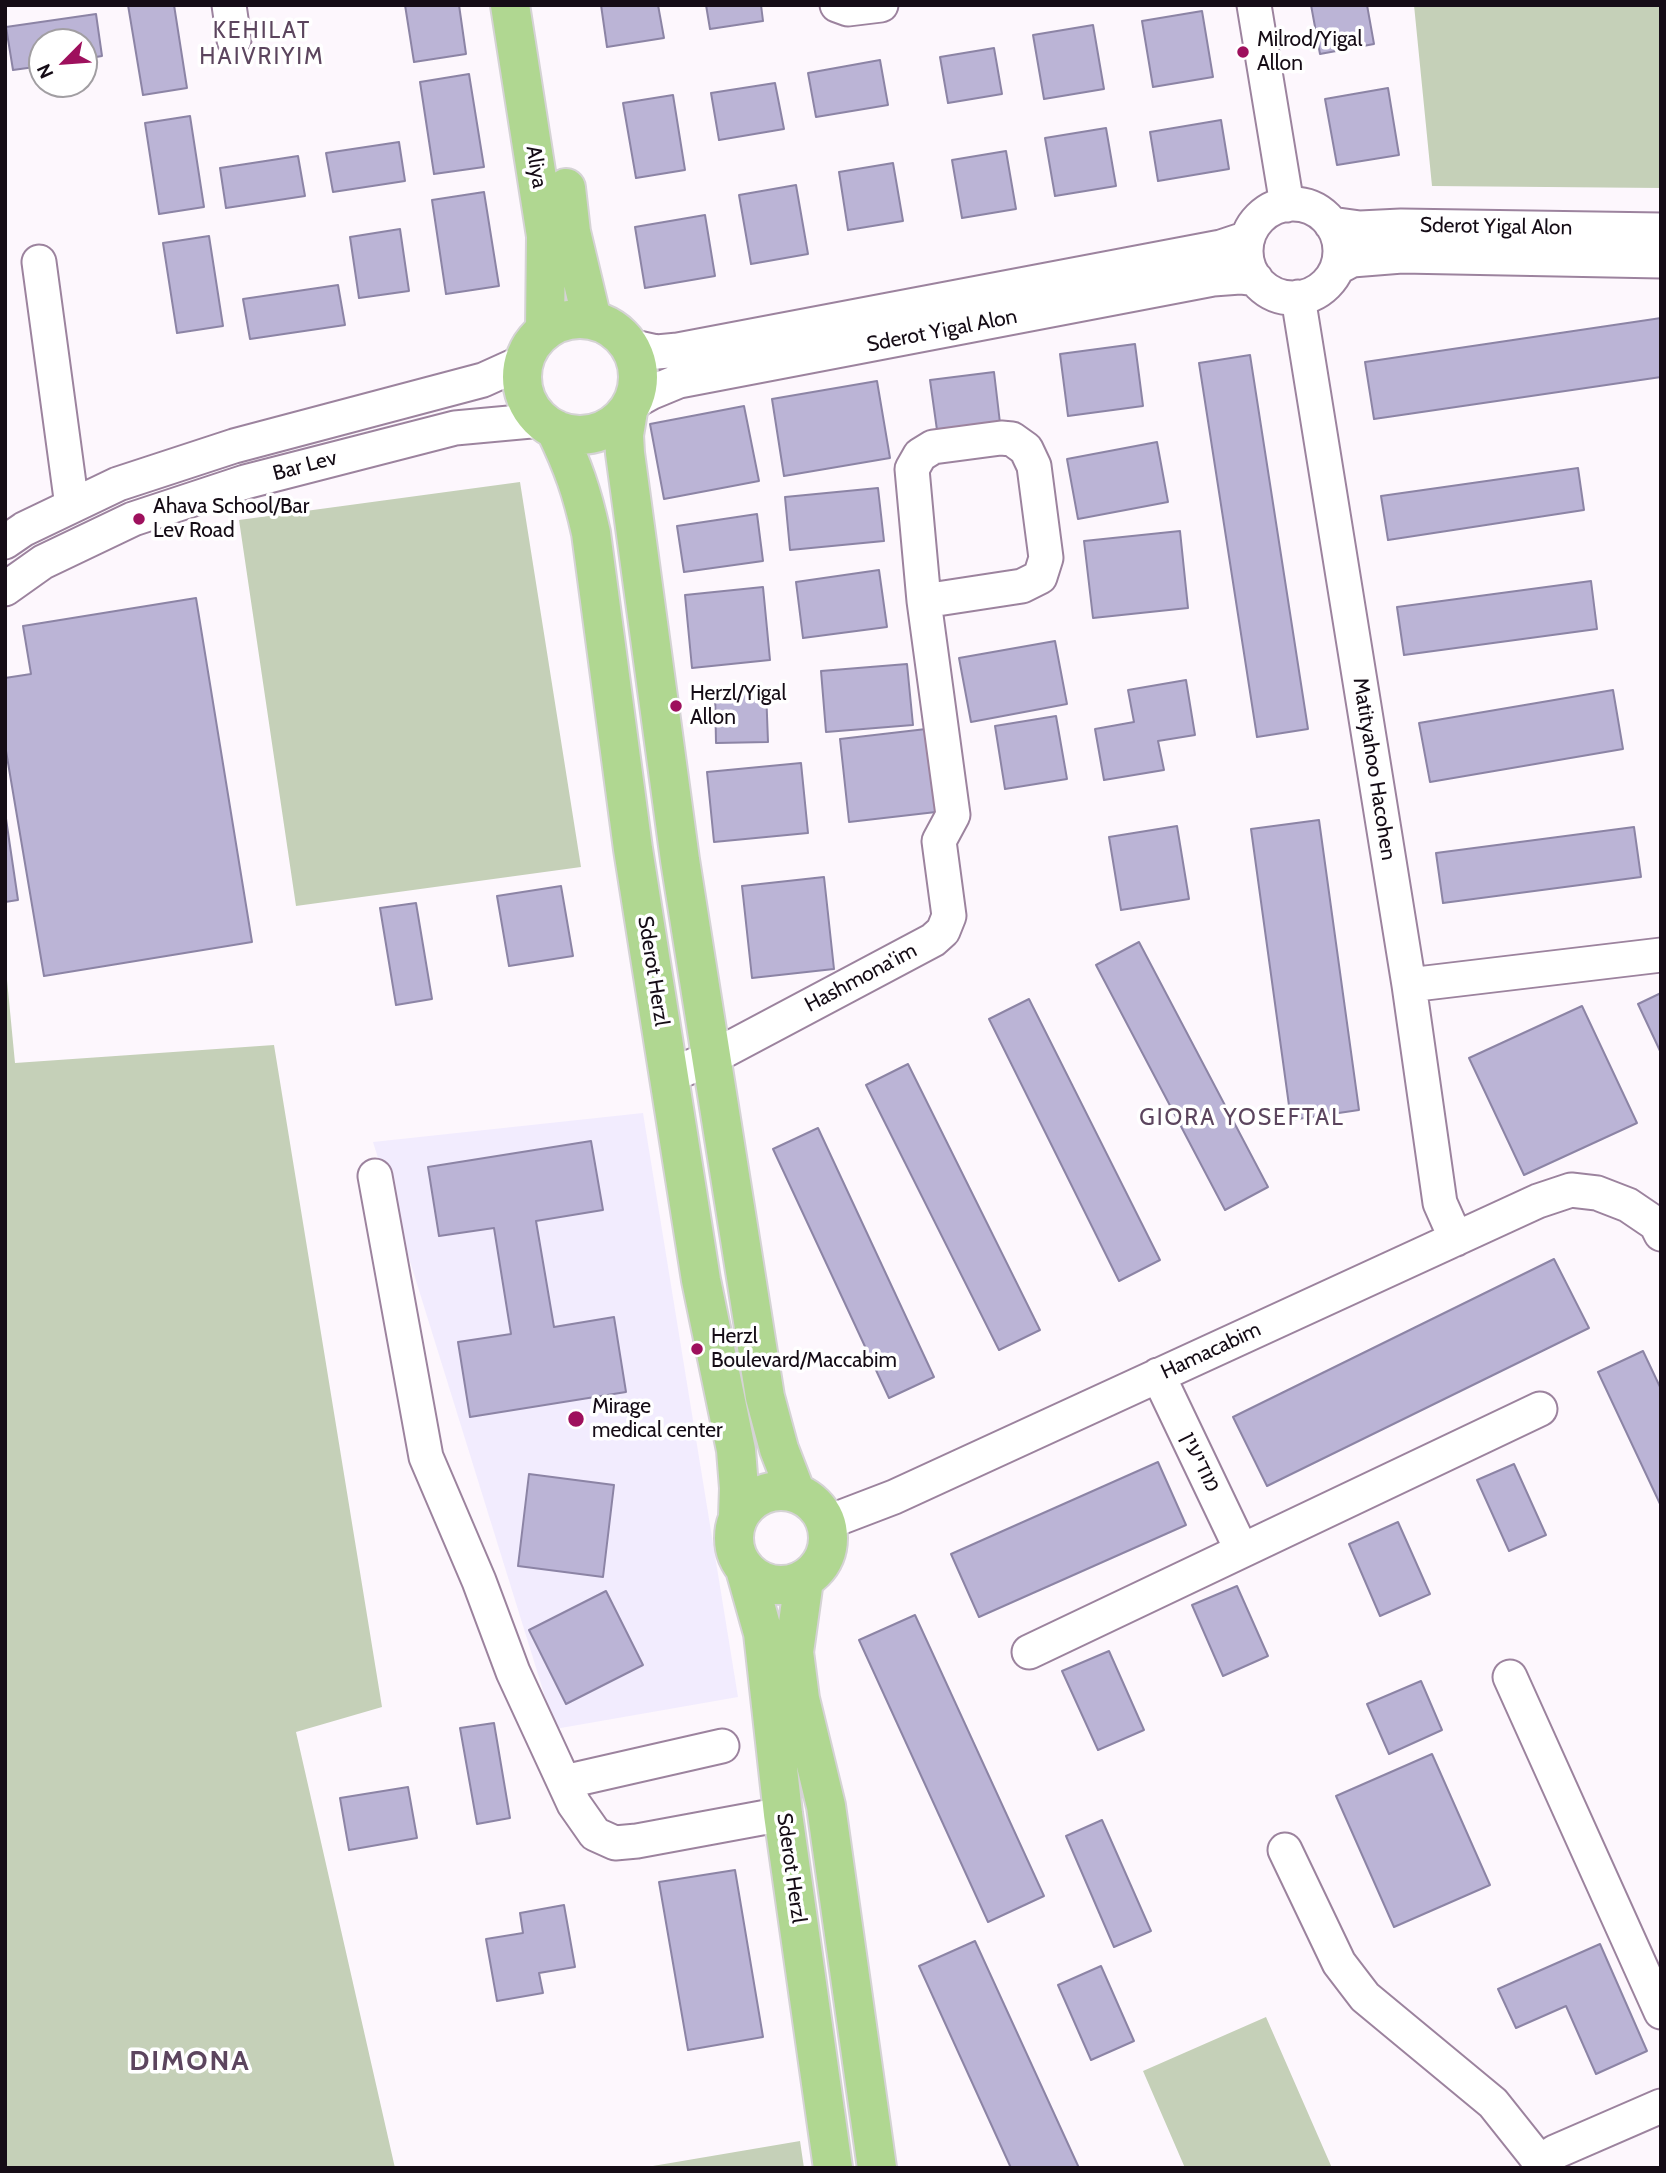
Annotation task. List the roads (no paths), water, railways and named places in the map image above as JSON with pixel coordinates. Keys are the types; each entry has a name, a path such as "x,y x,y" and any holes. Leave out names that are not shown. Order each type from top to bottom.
{"main road":[{"name":"Aliya","path":"510,5 546,236 535,346"},
{"name":"Aliya","path":"536,5 571,232 592,320"},
{"path":"592,320 620,334 630,346 639,376 637,391 630,407 617,423 603,431 570,434 549,425 529,403 523,388 523,372 535,346 559,322 592,320"},
{"name":"Sderot Herzl","path":"630,407 624,435 625,453 680,860 765,1397 779,1449 796,1493"},
{"name":"Sderot Herzl","path":"549,425 573,466 592,533 633,849 701,1280 736,1450 738,1517"},
{"path":"783,1490 796,1493 814,1505 826,1523 829,1536 827,1549 823,1562 804,1580 788,1586 773,1585 758,1579 745,1569 734,1544 734,1530 738,1517 757,1497 783,1490"},
{"name":"Sderot Herzl","path":"745,1569 763,1633 783,1814 833,2168"},
{"name":"Sderot Herzl","path":"804,1580 794,1652 800,1699 826,1806 877,2168"}],"street":[{"path":"229,5 234,40"},
{"path":"837,5 848,9 881,5"},
{"path":"1254,5 1287,205"},
{"path":"1307,206 1321,213 1331,224 1338,238 1340,253 1337,268 1329,281 1318,291 1298,298 1274,294 1261,285 1251,272 1247,257 1248,238 1263,215 1277,207 1307,206"},
{"name":"Sderot Yigal Alon","path":"1331,224 1360,228 1401,226 1661,230"},
{"name":"Sderot Yigal Alon","path":"630,346 643,351 678,350 1221,247 1248,238"},
{"name":"Sderot Yigal Alon","path":"1337,268 1352,260 1402,257 1661,261"},
{"path":"39,262 72,506"},
{"name":"Sderot Yigal Alon","path":"630,407 657,389 679,381 1213,279 1256,279"},
{"name":"Matityahoo Hacohen","path":"1298,298 1409,985 1440,1203 1456,1239"},
{"name":"Bar Lev","path":"5,542 24,529 118,484 234,446 483,380 535,346"},
{"name":"Bar Lev","path":"5,589 43,562 132,519 245,482 455,428 549,425"},
{"path":"1001,438 1012,439 1026,449 1034,466 1046,558 1040,577 1021,586 924,601 912,469 920,455 933,447 1001,438"},
{"name":"Hashmona'im","path":"669,1076 711,1058 933,940 943,931 948,916 939,841 953,815 924,601"},
{"path":"1409,985 1661,956"},
{"path":"375,1176 426,1457 513,1672 574,1804 595,1834 615,1843 783,1814"},
{"name":"Hamacabim","path":"826,1523 894,1497 1538,1201 1571,1190 1597,1193 1628,1205 1656,1224 1661,1234"},
{"name":"מודיעין","path":"1158,1375 1241,1549"},
{"path":"1029,1652 1540,1409"},
{"path":"1510,1678 1661,2012"},
{"path":"564,1782 722,1746"},
{"path":"1285,1850 1339,1963 1365,1997 1493,2103 1539,2165 1555,2152 1661,2106"}],"place":[{"name":"Milrod/Yigal Allon","path":"1243,52"},
{"name":"Ahava School/Bar Lev Road","path":"139,519"},
{"name":"Herzl/Yigal Allon","path":"676,706"},
{"name":"Herzl Boulevard/Maccabim","path":"697,1349"},
{"name":"Mirage medical center","path":"576,1419"}],"district":[{"name":"KEHILAT HAIVRIYIM","path":"262,44"},
{"name":"GIORA YOSEFTAL","path":"1242,1118"},
{"name":"DIMONA","path":"190,2062"}]}
